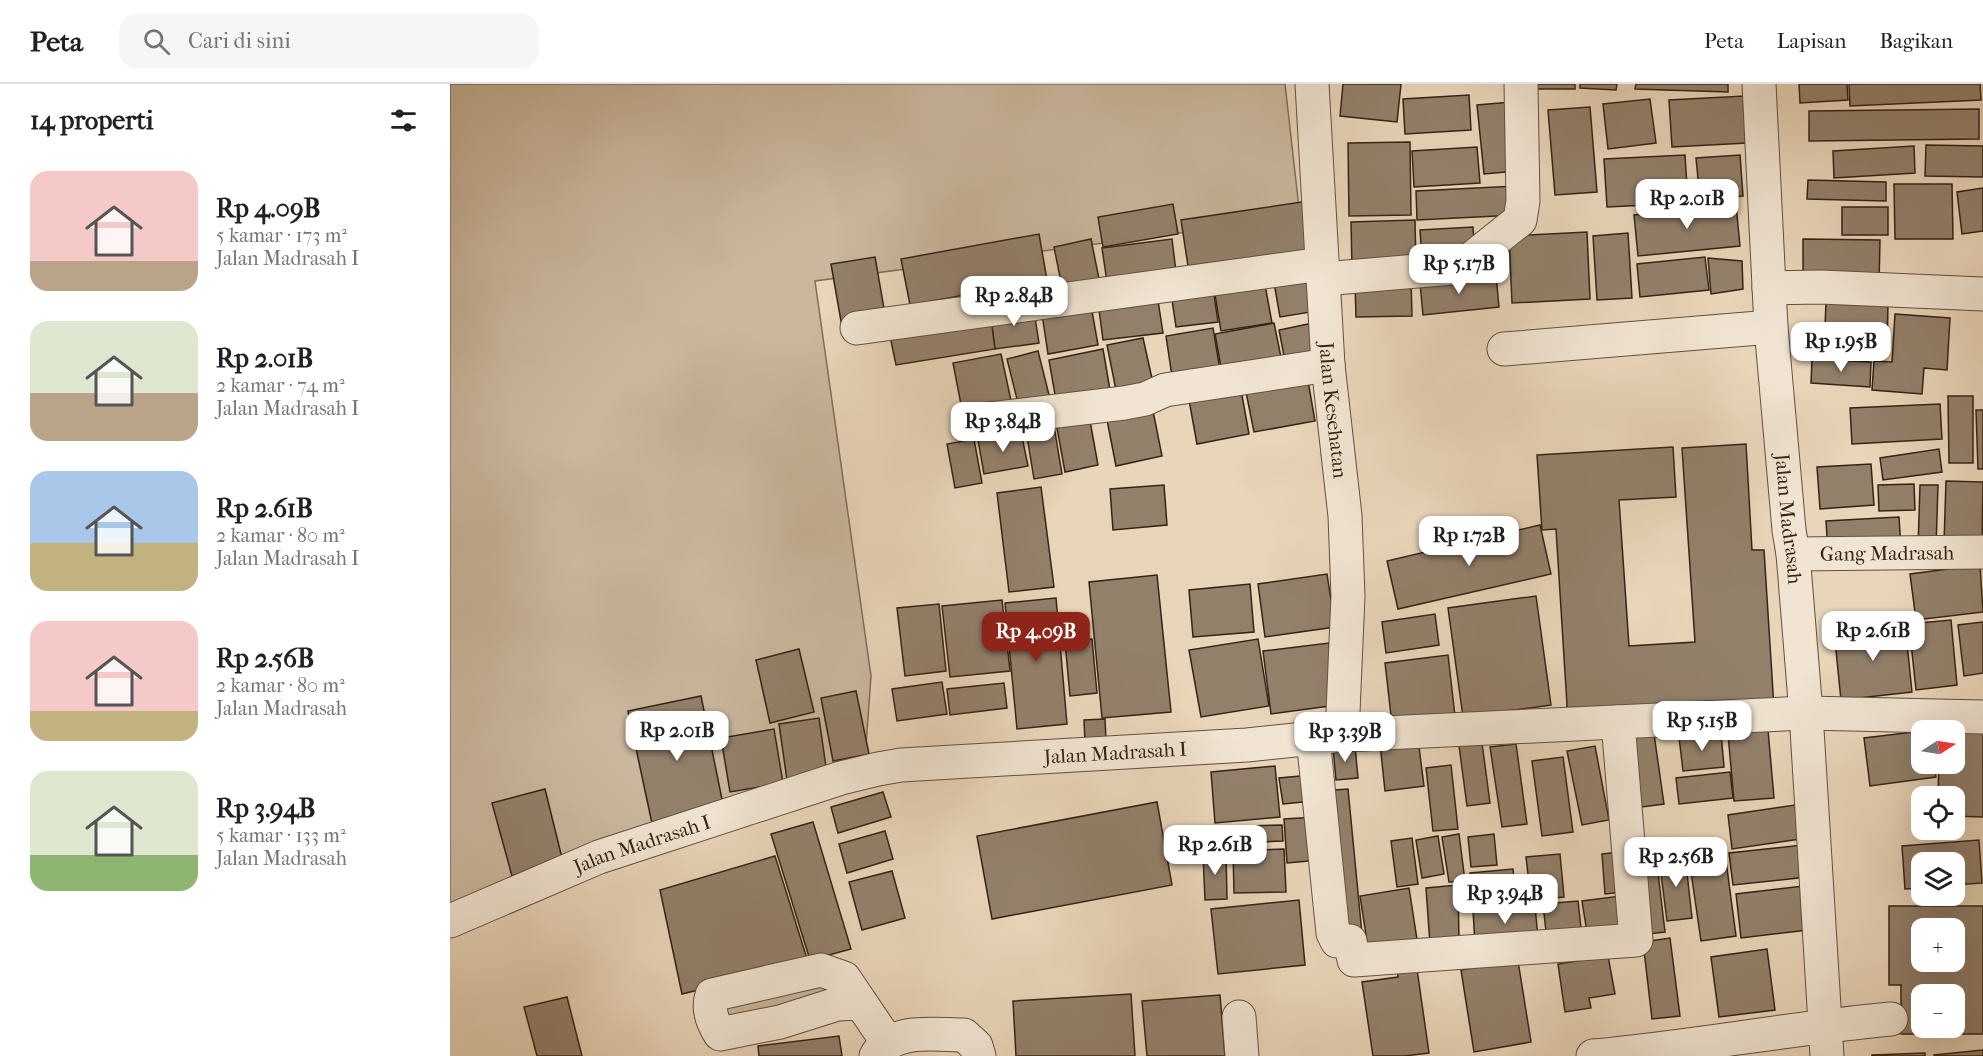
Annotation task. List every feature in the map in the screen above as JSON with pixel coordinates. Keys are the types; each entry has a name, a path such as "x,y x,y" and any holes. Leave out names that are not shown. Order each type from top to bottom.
{"street":[{"name":"Jalan Kesehatan","path":"1312,84 1328,365 1345,516 1347,558 1348,596 1328,736 1333,933 1336,941 1350,941 1354,960 1636,940 1618,722"},
{"path":"857,328 1322,272 1452,268 1466,263 1520,220 1523,201 1521,84"},
{"name":"Jalan Madrasah","path":"1759,84 1771,327 1806,713 1825,1041"},
{"path":"1769,288 1821,287 1983,294"},
{"path":"1503,349 1771,327"},
{"path":"972,421 1124,403 1145,399 1165,390 1328,365"},
{"name":"Gang Madrasah","path":"1793,554 1983,552"},
{"name":"Jalan Madrasah I","path":"450,921 599,857 841,778 901,765 1247,745 1328,736 1806,713 1983,717"},
{"path":"861,1003 882,1049 906,1035 964,1035 976,1046 979,1056"},
{"path":"1239,1017 1242,1056"},
{"path":"1593,1056 1825,1041 1891,1019"}],"shaded area":[{"path":"450,84 1285,84 1300,217 815,281 871,676 864,773 450,916"},
{"path":"817,975 844,995 723,1028 716,1001"}],"building":[{"path":"1343,84 1401,84 1397,122 1340,116"},
{"path":"1533,84 1575,84 1575,89 1533,89"},
{"path":"1580,84 1617,84 1616,90 1580,88"},
{"path":"1636,84 1728,84 1728,92 1635,89"},
{"path":"1799,84 1847,84 1848,100 1800,103"},
{"path":"1849,84 1980,84 1981,100 1850,106"},
{"path":"1469,95 1471,130 1405,134 1403,99"},
{"path":"1745,96 1747,143 1672,147 1669,100"},
{"path":"1650,99 1656,143 1608,149 1603,104"},
{"path":"1511,102 1517,171 1484,174 1477,105"},
{"path":"1590,107 1597,192 1555,195 1548,110"},
{"path":"1979,109 1979,139 1809,141 1809,111"},
{"path":"1410,142 1411,215 1349,216 1348,143"},
{"path":"1926,145 1983,146 1983,177 1925,176"},
{"path":"1914,146 1915,173 1834,178 1833,151"},
{"path":"1477,147 1480,183 1414,187 1412,151"},
{"path":"1685,155 1688,203 1607,207 1604,159"},
{"path":"1740,155 1743,196 1700,199 1696,158"},
{"path":"1808,180 1886,182 1886,201 1807,199"},
{"path":"1894,184 1952,184 1953,239 1895,239"},
{"path":"1516,186 1517,215 1417,220 1416,191"},
{"path":"1983,188 1983,231 1962,234 1957,192"},
{"path":"1308,201 1317,260 1190,279 1181,220"},
{"path":"1173,204 1178,234 1103,247 1098,217"},
{"path":"1736,205 1740,246 1638,256 1634,215"},
{"path":"1842,207 1888,207 1888,235 1842,235"},
{"path":"1415,220 1416,268 1352,269 1351,222"},
{"path":"1473,227 1475,255 1422,258 1420,230"},
{"path":"1587,232 1590,299 1512,303 1509,236"},
{"path":"1628,233 1632,298 1597,300 1593,236"},
{"path":"1039,234 1047,280 910,305 901,259"},
{"path":"1091,239 1101,289 1064,297 1054,247"},
{"path":"1172,239 1177,280 1108,289 1102,248"},
{"path":"1803,239 1880,240 1879,284 1803,283"},
{"path":"875,257 886,320 842,327 831,264"},
{"path":"1705,257 1709,290 1640,297 1637,264"},
{"path":"1708,258 1742,261 1743,289 1711,294"},
{"path":"1311,271 1317,311 1280,317 1273,277"},
{"path":"1263,274 1272,323 1221,331 1213,282"},
{"path":"1496,275 1499,307 1423,315 1420,283"},
{"path":"1411,281 1412,316 1356,317 1355,282"},
{"path":"1213,288 1218,322 1176,327 1171,293"},
{"path":"1157,294 1163,333 1103,340 1098,302"},
{"path":"1090,300 1098,345 1048,354 1041,307"},
{"path":"1826,301 1888,303 1887,356 1824,354"},
{"path":"1033,305 1039,343 995,349 990,312"},
{"path":"990,312 995,349 896,365 889,331"},
{"path":"1895,314 1950,318 1947,370 1924,368 1922,394 1872,390 1874,361 1892,362"},
{"path":"1318,322 1324,354 1285,361 1279,330"},
{"path":"1274,323 1282,362 1222,373 1215,334"},
{"path":"1213,328 1221,376 1173,383 1166,336"},
{"path":"1143,338 1155,392 1118,400 1107,345"},
{"path":"1103,349 1111,396 1057,406 1049,360"},
{"path":"1038,351 1051,403 1020,411 1007,359"},
{"path":"1001,354 1013,410 964,420 953,363"},
{"path":"1812,359 1871,362 1870,387 1811,383"},
{"path":"1308,381 1315,421 1254,432 1246,392"},
{"path":"1241,390 1249,434 1197,444 1189,400"},
{"path":"1948,396 1973,396 1973,463 1949,463"},
{"path":"1940,404 1942,439 1852,444 1850,408"},
{"path":"1976,410 1983,410 1983,469 1978,469"},
{"path":"1153,411 1162,456 1116,466 1107,420"},
{"path":"1053,420 1062,474 1034,479 1025,424"},
{"path":"1090,421 1098,465 1065,472 1057,428"},
{"path":"1021,432 1028,466 984,474 978,440"},
{"path":"974,439 982,483 955,488 947,444"},
{"path":"1746,444 1752,550 1764,550 1774,708 1568,721 1556,529 1542,530 1537,455 1673,447 1676,497 1619,500 1629,646 1695,642 1682,448"},
{"path":"1939,449 1942,472 1883,480 1880,458"},
{"path":"1871,464 1874,505 1820,509 1817,467"},
{"path":"1946,481 1983,482 1982,545 1944,543"},
{"path":"1914,484 1915,510 1879,511 1878,485"},
{"path":"1164,485 1167,525 1113,530 1110,489"},
{"path":"1920,485 1938,485 1936,548 1918,548"},
{"path":"1041,487 1054,587 1009,592 997,493"},
{"path":"1899,517 1901,549 1828,553 1826,521"},
{"path":"1540,525 1551,574 1398,609 1387,561"},
{"path":"1980,565 1983,612 1916,620 1910,574"},
{"path":"1327,574 1335,627 1265,637 1258,584"},
{"path":"1157,575 1171,712 1102,718 1089,582"},
{"path":"1250,584 1254,632 1193,637 1189,590"},
{"path":"1536,596 1551,705 1463,717 1448,608"},
{"path":"1056,598 1067,724 1017,729 1005,603"},
{"path":"1002,600 1010,671 950,677 942,606"},
{"path":"939,604 946,671 905,676 897,608"},
{"path":"1435,614 1439,645 1386,653 1382,622"},
{"path":"1951,620 1957,685 1916,690 1909,624"},
{"path":"1983,622 1983,673 1964,676 1958,625"},
{"path":"1905,624 1912,692 1841,700 1834,631"},
{"path":"1092,639 1097,693 1070,696 1065,642"},
{"path":"1258,639 1269,706 1201,717 1189,650"},
{"path":"1329,643 1337,705 1271,714 1263,651"},
{"path":"799,649 814,712 770,723 756,660"},
{"path":"1448,655 1455,716 1392,724 1385,663"},
{"path":"942,682 947,714 897,721 892,689"},
{"path":"1004,683 1007,708 950,715 947,689"},
{"path":"856,691 869,754 833,761 821,698"},
{"path":"701,696 725,814 653,828 628,711"},
{"path":"819,718 828,781 788,787 779,724"},
{"path":"1105,719 1106,741 1085,742 1084,720"},
{"path":"774,729 783,783 730,792 721,738"},
{"path":"1768,730 1774,798 1734,801 1728,734"},
{"path":"1965,730 1983,731 1983,817 1965,816 1965,786 1938,786 1939,774 1965,774"},
{"path":"1911,732 1911,774 1936,774 1936,777 1870,786 1864,738"},
{"path":"1721,733 1724,767 1683,771 1679,737"},
{"path":"1654,734 1664,804 1634,808 1624,738"},
{"path":"1418,739 1424,786 1385,791 1380,744"},
{"path":"1482,743 1490,803 1467,806 1459,746"},
{"path":"1516,744 1527,824 1502,827 1490,747"},
{"path":"1355,746 1358,778 1336,780 1333,748"},
{"path":"1595,746 1609,820 1582,825 1567,751"},
{"path":"1563,757 1573,832 1542,836 1532,761"},
{"path":"1451,765 1458,829 1433,831 1426,768"},
{"path":"1275,766 1280,817 1215,823 1211,772"},
{"path":"1730,772 1733,798 1679,804 1676,778"},
{"path":"1311,775 1313,801 1283,804 1279,778"},
{"path":"545,789 563,862 512,876 492,803"},
{"path":"1348,789 1362,934 1335,937 1321,791"},
{"path":"883,792 891,817 838,833 831,807"},
{"path":"1157,802 1172,885 992,919 977,836"},
{"path":"1802,804 1807,838 1732,849 1728,815"},
{"path":"1317,817 1320,860 1287,863 1284,819"},
{"path":"813,822 851,949 810,960 771,834"},
{"path":"1282,825 1283,841 1214,844 1214,827"},
{"path":"885,831 893,859 847,873 839,844"},
{"path":"1459,834 1465,881 1449,882 1442,837"},
{"path":"1494,834 1497,865 1471,867 1468,837"},
{"path":"1438,836 1444,874 1422,878 1416,840"},
{"path":"1412,838 1418,884 1397,887 1391,841"},
{"path":"1979,840 1982,883 1965,884 1965,852 1911,852 1911,889 1905,889 1902,846"},
{"path":"1803,845 1807,877 1733,885 1729,853"},
{"path":"1655,847 1665,932 1639,935 1629,850"},
{"path":"1284,849 1286,892 1234,893 1233,851"},
{"path":"1621,852 1624,892 1605,894 1602,854"},
{"path":"1226,853 1227,899 1205,900 1203,854"},
{"path":"1725,853 1736,936 1701,941 1689,858"},
{"path":"1560,854 1564,897 1531,900 1526,857"},
{"path":"1685,855 1692,918 1667,921 1659,858"},
{"path":"775,856 808,962 682,994 660,890"},
{"path":"1513,869 1516,900 1473,904 1470,873"},
{"path":"892,871 905,918 862,930 849,882"},
{"path":"1458,885 1459,942 1430,944 1426,888"},
{"path":"1803,886 1808,930 1741,938 1736,894"},
{"path":"1409,888 1418,946 1369,954 1360,896"},
{"path":"1621,896 1627,933 1588,939 1582,901"},
{"path":"1299,900 1305,965 1218,974 1211,909"},
{"path":"1578,901 1582,937 1547,941 1543,904"},
{"path":"1535,905 1538,939 1475,944 1473,910"},
{"path":"1889,906 1983,906 1983,1034 1965,1034 1965,984 1911,984 1911,1034 1901,1034 1901,985 1889,985"},
{"path":"1670,938 1680,1016 1652,1019 1643,942"},
{"path":"1767,949 1775,1010 1719,1017 1711,957"},
{"path":"1608,956 1615,994 1589,998 1591,1008 1565,1012 1558,964"},
{"path":"1518,961 1531,1042 1474,1052 1461,970"},
{"path":"1416,962 1429,1053 1373,1056 1362,982 1398,977 1397,965"},
{"path":"1131,994 1135,1056 1016,1056 1013,1001"},
{"path":"1220,995 1225,1056 1147,1056 1142,1001"},
{"path":"567,997 582,1056 537,1056 524,1007"},
{"path":"839,1036 842,1056 759,1056 758,1046"},
{"path":"1983,1050 1983,1056 1934,1056 1934,1055"},
{"path":"1925,1053 1925,1056 1872,1056 1872,1055"}]}
